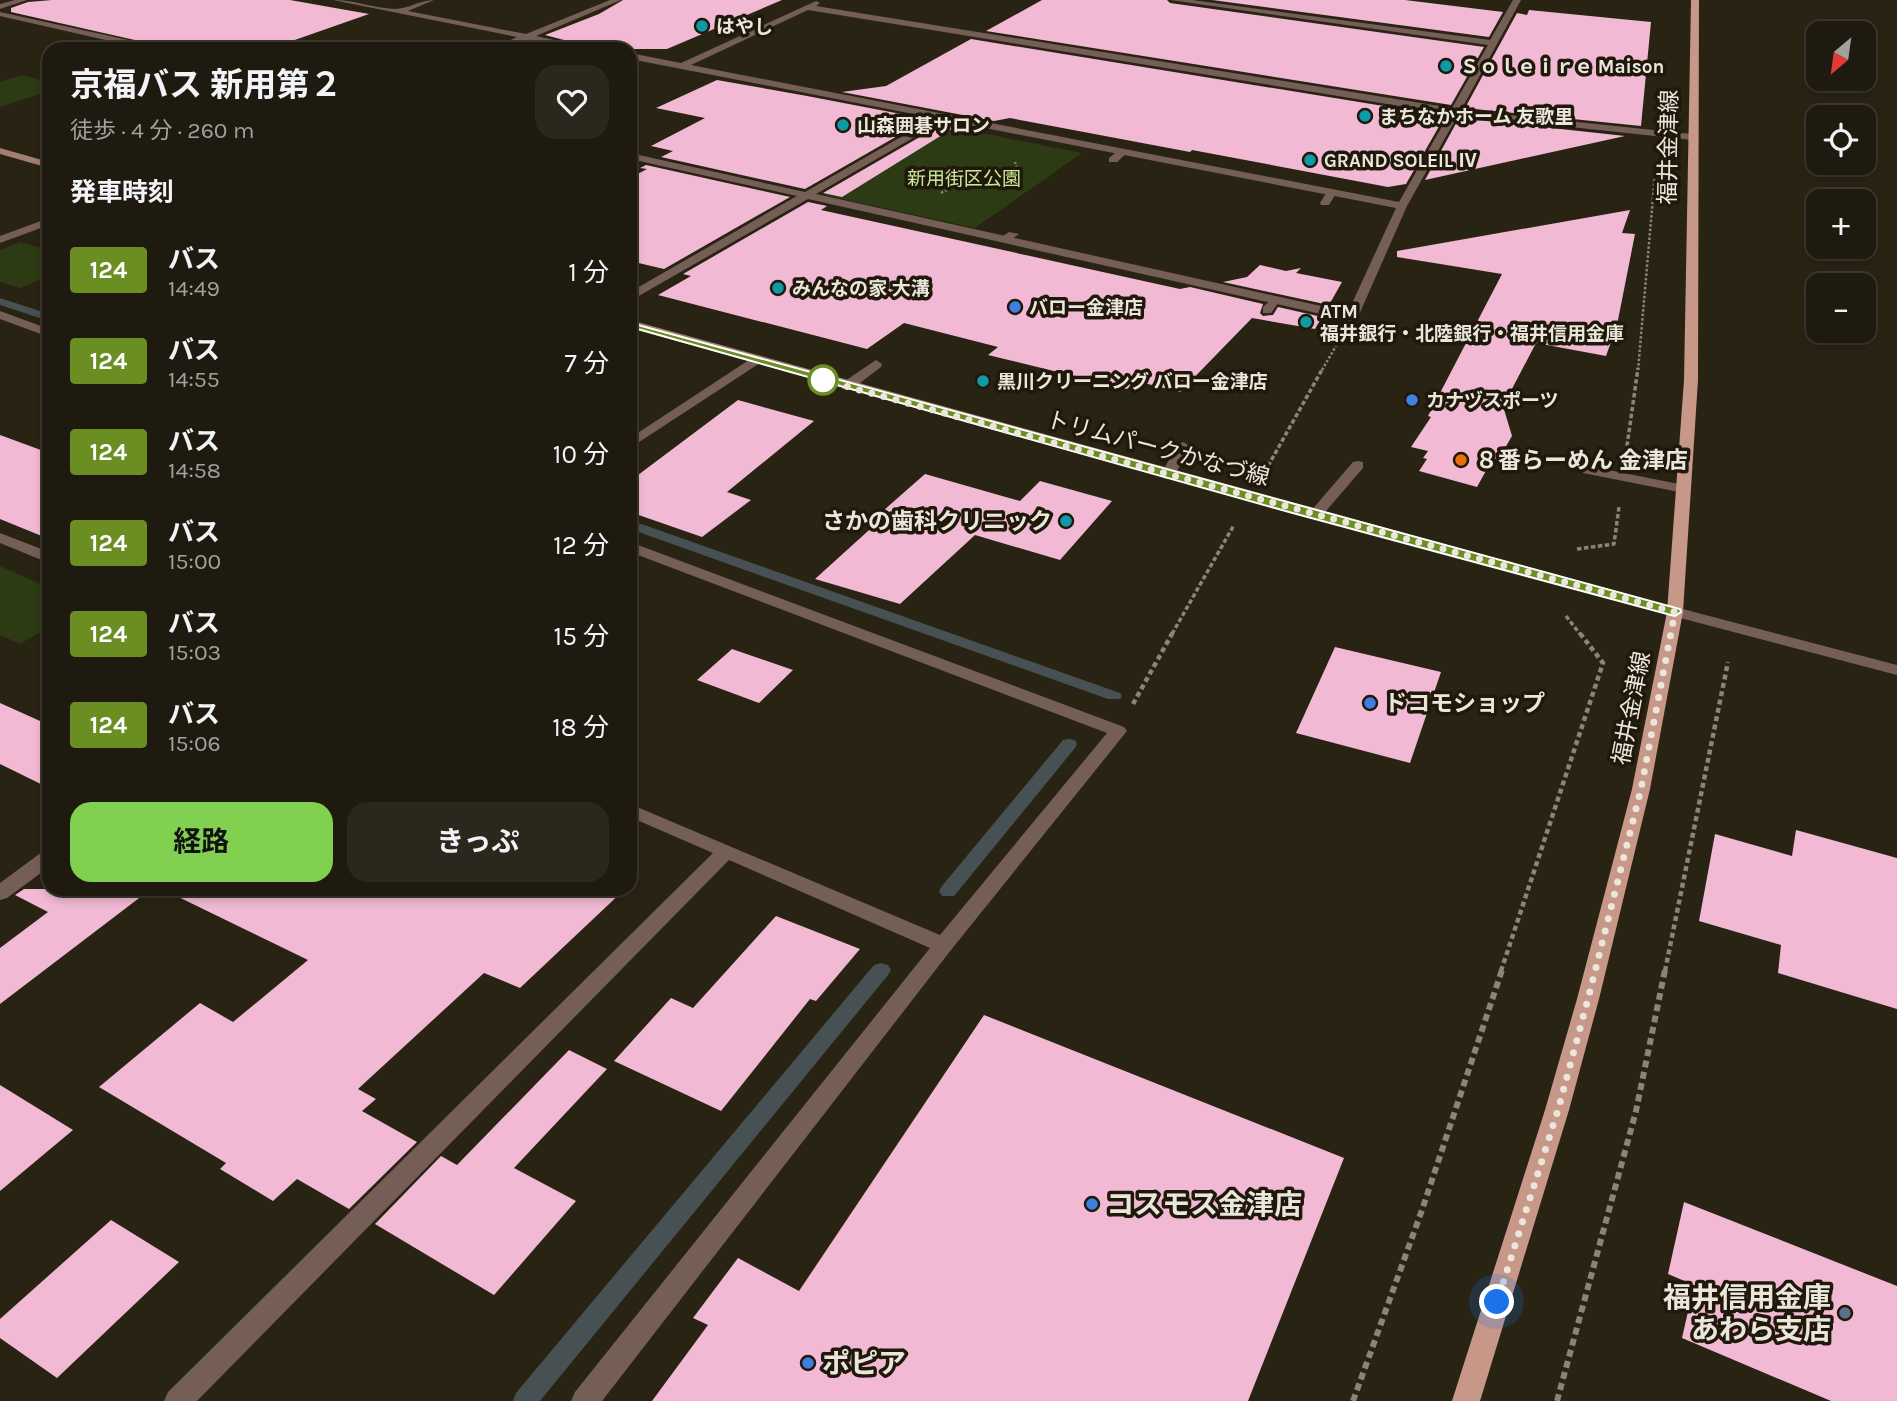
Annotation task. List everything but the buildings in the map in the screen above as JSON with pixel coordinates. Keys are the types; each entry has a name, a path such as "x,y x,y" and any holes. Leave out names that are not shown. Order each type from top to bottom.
{"main road":[{"name":"福井金津線","path":"1466,1401 1558,1110 1588,999 1641,789 1675,612 1691,380 1695,0"},
{"path":"0,151 42,163"},
{"name":"トリムパークかなづ線","path":"637,326 1168,475 1675,612"}],"street":[{"path":"0,7 23,0"},
{"path":"337,0 554,42"},
{"path":"398,12 430,0"},
{"path":"514,42 617,0"},
{"path":"682,66 822,0"},
{"path":"1174,0 1494,43"},
{"path":"637,158 919,221 1008,237 1260,295 1270,306 1352,317 1402,206 1517,0"},
{"path":"807,7 1456,112 1692,137"},
{"path":"0,14 125,42"},
{"path":"637,57 1402,206"},
{"path":"637,293 942,117"},
{"path":"1113,160 1123,152"},
{"path":"1325,203 1332,192"},
{"path":"0,240 42,224"},
{"path":"0,315 42,330"},
{"path":"637,439 755,360"},
{"path":"847,386 876,364"},
{"path":"1168,475 1182,446"},
{"path":"1315,515 1358,465"},
{"path":"1588,470 1684,489"},
{"path":"0,538 42,555"},
{"path":"585,1401 944,945 1118,731 637,550"},
{"path":"1675,612 1897,670"},
{"path":"637,813 944,945"},
{"path":"178,1401 726,852"},
{"path":"0,892 42,862"}],"path":[{"path":"919,221 931,213 930,204 947,189 1007,176 1017,169 1016,163 992,142 1010,130"},
{"path":"1574,550 1614,544 1643,333 1656,157"},
{"path":"1118,731 1352,317"},
{"path":"1353,1401 1422,1210 1603,663 1562,612"},
{"path":"1557,1401 1636,1111 1728,662"}],"green space":[{"path":"21,75 42,80 42,93 0,107 0,82"},
{"name":"新用街区公園","path":"941,125 1082,153 975,228 824,195"},
{"path":"20,242 42,248 42,279 20,288 0,282 0,250"},
{"path":"0,566 42,585 42,631 20,644 0,635"}],"waterway":[{"path":"0,301 42,316"},
{"path":"637,526 1114,696"},
{"path":"948,891 1069,744"},
{"path":"525,1401 881,970"}],"bus line":[{"name":"124","path":"637,326 1293,509 1675,612"}],"place":[{"name":"はやし","path":"702,26"},
{"name":"Ｓｏｌｅｉｒｅ Maison","path":"1446,66"},
{"name":"まちなかホーム 友歌里","path":"1365,116"},
{"name":"山森囲碁サロン","path":"843,125"},
{"name":"GRAND SOLEIL Ⅳ","path":"1310,160"},
{"name":"みんなの家 大溝","path":"778,288"},
{"name":"バロー金津店","path":"1015,307"},
{"name":"ATM 福井銀行・北陸銀行・福井信用金庫","path":"1306,322"},
{"name":"黒川クリーニング バロー金津店","path":"983,381"},
{"name":"カナヅスポーツ","path":"1412,400"},
{"name":"８番らーめん 金津店","path":"1461,460"},
{"name":"さかの歯科クリニック","path":"1066,521"},
{"name":"ドコモショップ","path":"1370,703"},
{"name":"コスモス金津店","path":"1092,1204"},
{"name":"福井信用金庫 あわら支店","path":"1845,1313"},
{"name":"ポピア","path":"808,1363"}],"route":[{"path":"823,380 1675,612 1641,789 1588,999 1558,1110 1497,1302"}]}
